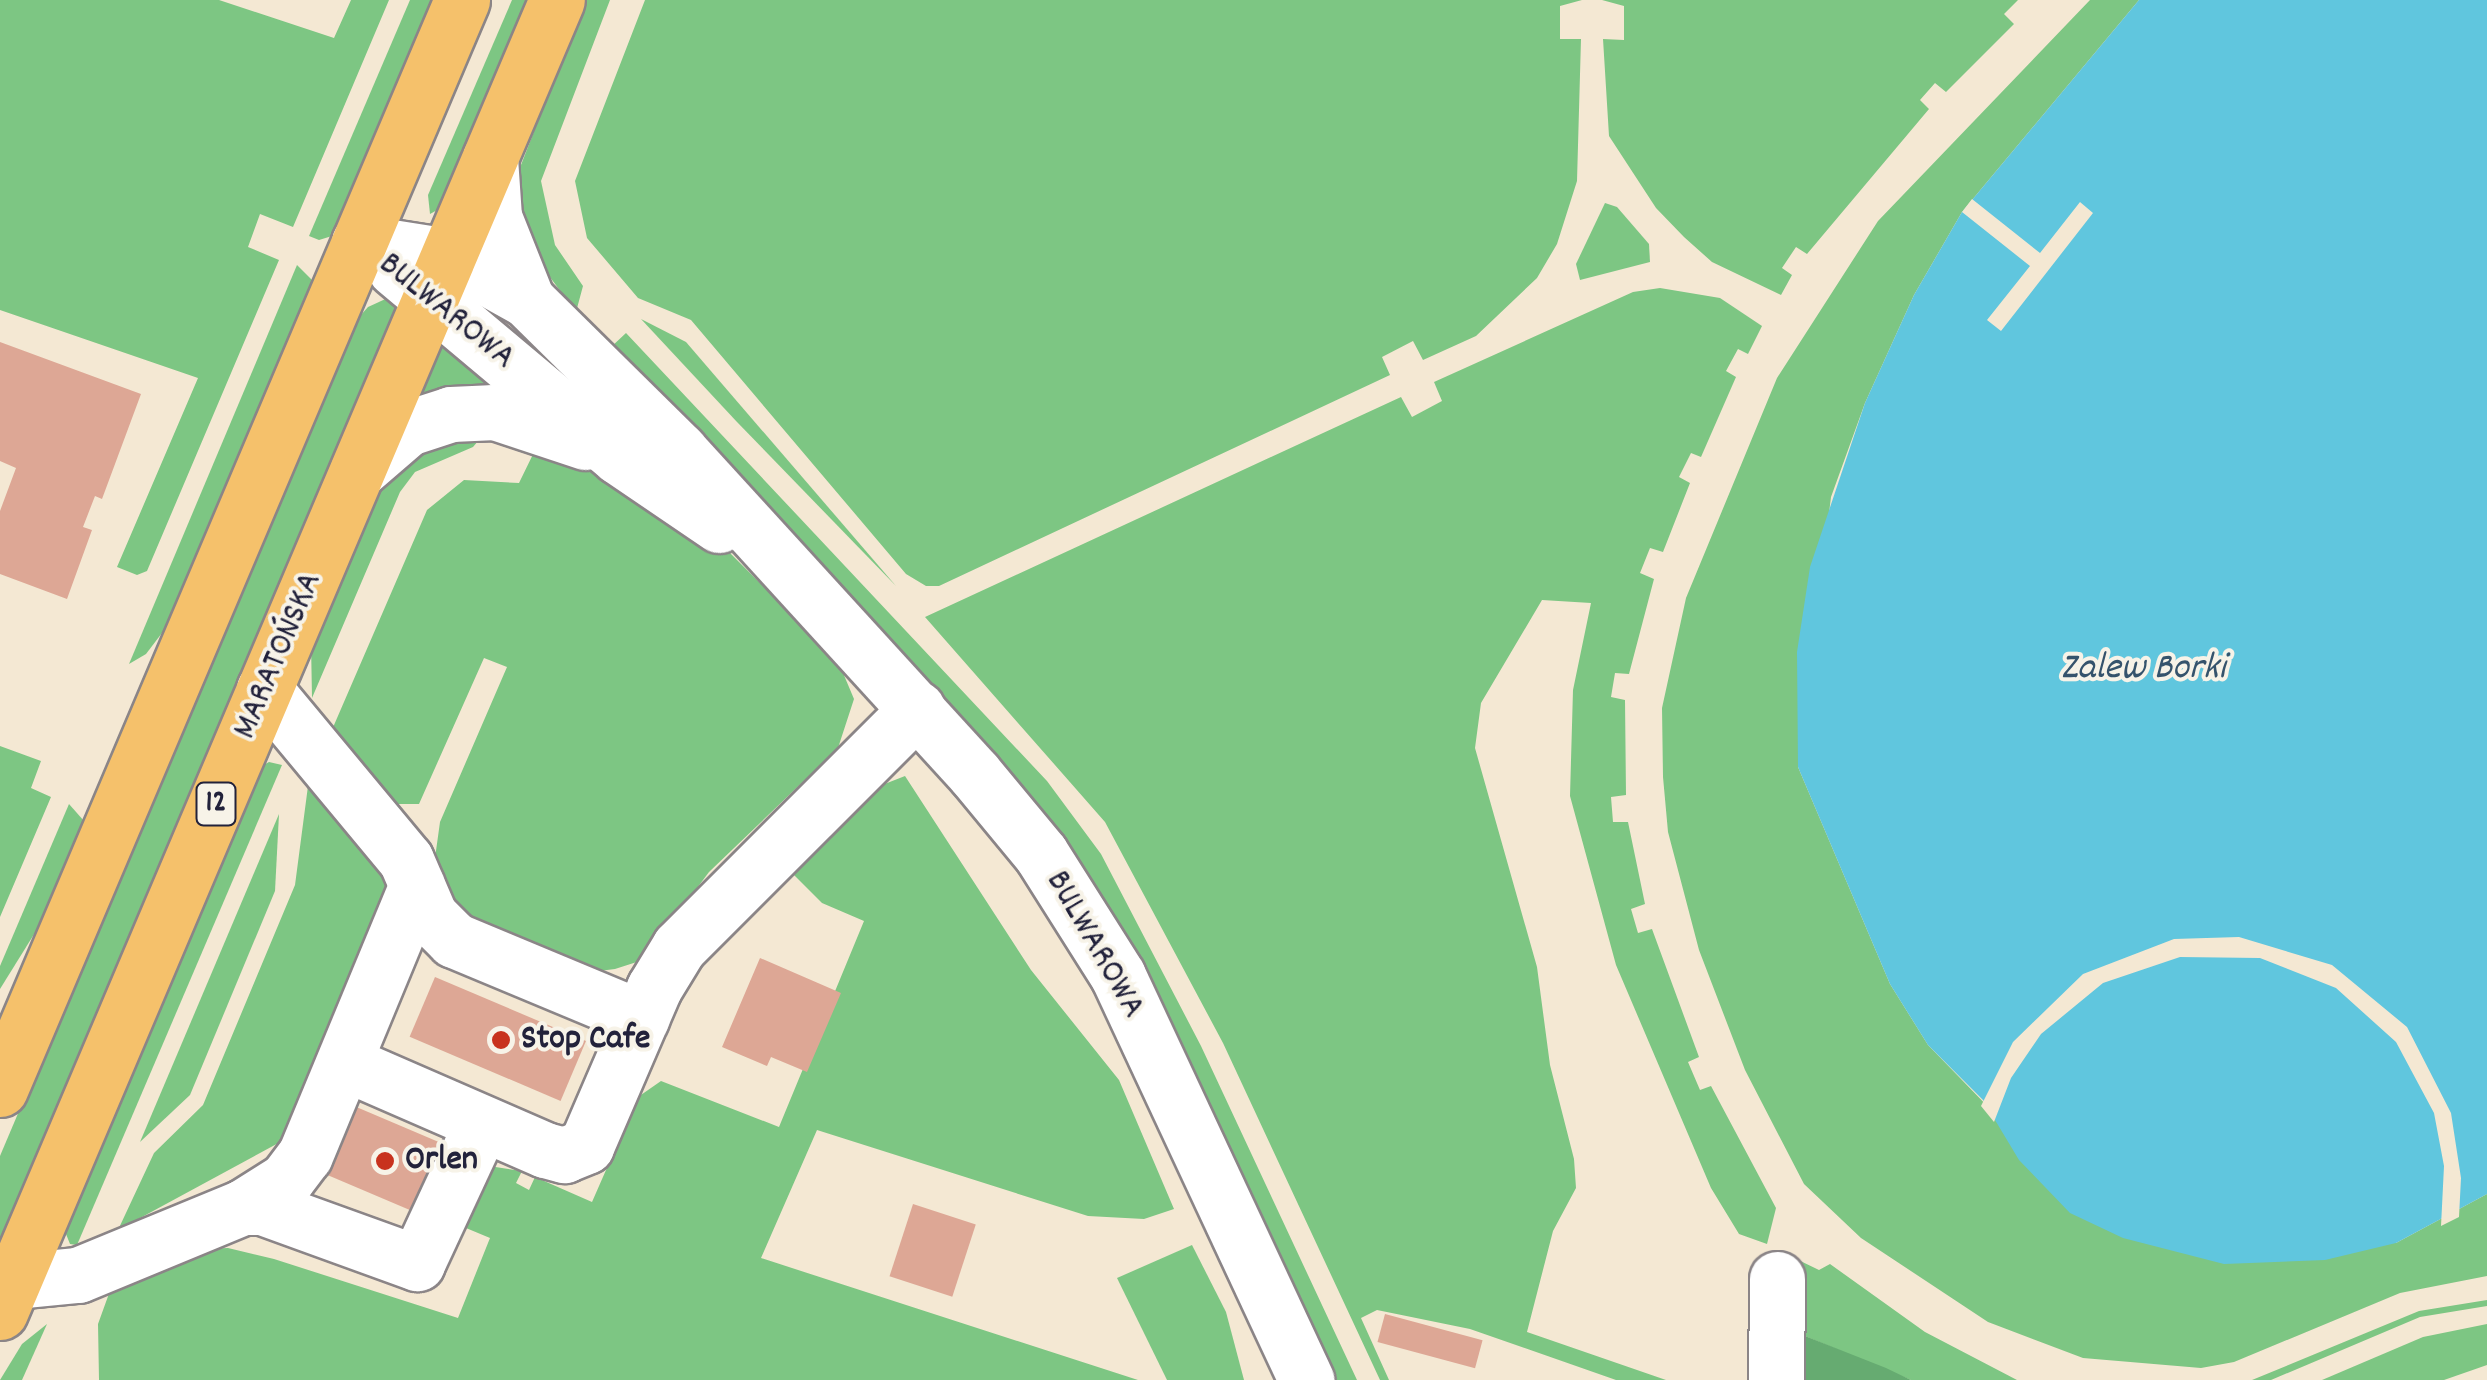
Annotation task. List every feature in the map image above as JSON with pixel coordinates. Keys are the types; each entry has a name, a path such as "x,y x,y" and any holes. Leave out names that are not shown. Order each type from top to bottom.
{"main road":[{"path":"0,1089 462,0"},
{"name":"MARATOŃSKA","path":"7,1296 556,0"}],"street":[{"path":"490,158 494,217 527,300"},
{"name":"BULWAROWA","path":"359,242 440,276 527,300 679,450 917,709 1041,854 1118,976 1306,1380"},
{"name":"BULWAROWA","path":"440,276 619,457 788,572"},
{"path":"357,472 408,428 471,411 539,423 619,457"},
{"path":"264,688 406,860 430,916 466,947 641,1018"},
{"path":"346,1063 564,1155 586,1146 665,966 700,920 917,709"},
{"path":"7,1296 78,1276 243,1207 296,1168 346,1063 417,885"},
{"path":"243,1207 262,1207 417,1262 482,1123"},
{"path":"1776,1380 1777,1279"}],"green space":[{"path":"0,0 219,0 334,38 351,0 389,0 293,227 260,214 248,247 279,260 147,571 137,575 117,567 198,378 0,310"},
{"path":"410,0 432,0 332,236 319,240 309,236"},
{"path":"512,0 527,0 439,209 430,214 428,195"},
{"path":"585,0 610,0 541,181 555,245 583,286 576,312 529,249 514,183"},
{"path":"645,0 1582,0 1560,6 1560,39 1581,39 1577,181 1557,244 1537,278 1476,336 1423,360 1413,341 1382,357 1390,375 939,586 926,586 906,574 691,320 638,298 587,238 575,181"},
{"path":"1602,0 2018,0 2004,14 2014,24 1946,92 1935,83 1920,100 1929,109 1807,254 1796,247 1782,268 1792,275 1781,295 1712,262 1684,237 1656,208 1609,136 1603,39 1624,40 1624,6"},
{"path":"2090,0 2139,0 1962,212 1914,295 1865,403 1831,497 1798,767 1890,984 1928,1045 1996,1115 2020,1160 2396,1243 2487,1194 2487,1276 2400,1293 2234,1362 2201,1368 2083,1358 1988,1322 1861,1238 1804,1184 1745,1070 1699,950 1668,832 1663,777 1662,708 1686,598 1777,378 1878,221"},
{"path":"1605,203 1617,207 1649,244 1650,262 1580,280 1576,264"},
{"path":"297,265 313,281 165,629 146,654 129,664"},
{"path":"1660,288 1720,298 1762,326 1748,354 1738,349 1726,371 1736,377 1701,457 1691,453 1679,477 1690,483 1663,552 1650,548 1640,573 1654,579 1629,674 1615,673 1611,697 1625,700 1626,795 1611,797 1613,822 1628,822 1645,904 1631,909 1638,933 1652,929 1699,1057 1688,1062 1700,1090 1711,1086 1776,1208 1767,1244 1739,1234 1711,1188 1616,965 1570,796 1573,690 1591,603 1542,600 1481,703 1475,748 1537,967 1550,1065 1574,1159 1576,1188 1553,1231 1527,1332 1666,1380 1616,1380 1470,1329 1377,1310 1361,1318 1389,1380 1380,1380 1223,1043 1105,822 925,617 1401,397 1412,417 1442,401 1434,382 1633,292"},
{"path":"392,296 398,306 0,1243 0,1156 352,325 368,307"},
{"path":"641,319 686,342 896,586 737,422"},
{"path":"626,333 1047,781 1101,854 1201,1046 1357,1380 1331,1380 1119,932 1054,827 935,691 610,348"},
{"path":"441,341 493,383 424,396 420,390"},
{"path":"490,427 473,447 415,472 400,492 312,698 311,643 380,483 399,459"},
{"path":"538,444 572,457 724,547 838,661 854,699 838,748 709,872 643,960 591,972 474,923 447,895 435,858 440,822 507,667 484,658 419,804 396,804 331,732 427,510 464,480 519,483"},
{"path":"0,746 41,761 31,788 51,797 0,917"},
{"path":"269,762 282,765 77,1245 70,1244 64,1229 260,767"},
{"path":"905,776 1031,970 1119,1080 1174,1209 1144,1219 1088,1216 817,1130 761,1258 1138,1380 99,1380 98,1324 111,1288 201,1249 228,1248 274,1259 458,1318 490,1238 454,1223 489,1166 522,1171 516,1183 529,1190 535,1177 592,1202 638,1097 661,1081 779,1127 864,921 822,903 790,871 877,787"},
{"path":"308,786 378,862 388,892 284,1140 118,1230 154,1153 203,1105 295,885"},
{"path":"69,804 84,821 41,923 0,989 0,966"},
{"path":"279,814 275,891 190,1095 140,1142"},
{"path":"1192,1245 1226,1312 1244,1380 1167,1380 1117,1278"},
{"path":"1790,1256 1819,1270 1830,1264 1925,1332 2017,1380 1911,1380 1800,1334"},
{"path":"2487,1300 2487,1306 2420,1317 2271,1380 2252,1380 2419,1311"},
{"path":"47,1324 22,1380 0,1380 22,1344"},
{"path":"2487,1324 2487,1365 2444,1380 2322,1380 2423,1337"},
{"path":"1800,1334 1886,1368 1911,1380 1798,1380"}],"water":[{"name":"Zalew Borki","path":"2139,0 2487,0 2487,1194 2396,1243 2325,1260 2224,1264 2123,1238 2070,1213 2019,1160 1983,1100 1928,1045 1890,984 1798,767 1797,652 1810,567 1865,403 1914,295 1962,212"}],"pier":[{"path":"1972,199 2040,253 2080,202 2093,213 2001,331 1987,320 2030,266 1962,212"},
{"path":"2239,937 2332,965 2407,1027 2451,1113 2461,1178 2459,1217 2441,1226 2444,1166 2434,1113 2396,1042 2336,988 2260,958 2180,957 2103,983 2041,1034 2011,1078 1994,1122 1981,1106 2013,1042 2083,974 2174,939"}],"building":[{"path":"0,342 141,394 102,499 95,496 83,527 92,530 67,599 0,574 0,511 16,468 0,461"},
{"path":"760,958 841,993 807,1072 771,1057 767,1066 722,1047"},
{"path":"435,977 586,1041 561,1101 410,1037"},
{"path":"354,1106 453,1148 425,1216 325,1174"},
{"path":"913,1204 976,1224 952,1297 890,1276"},
{"path":"1385,1314 1483,1340 1475,1368 1377,1342"}],"place":[{"name":"Stop Cafe","path":"501,1040"},
{"name":"Orlen","path":"385,1161"}]}
